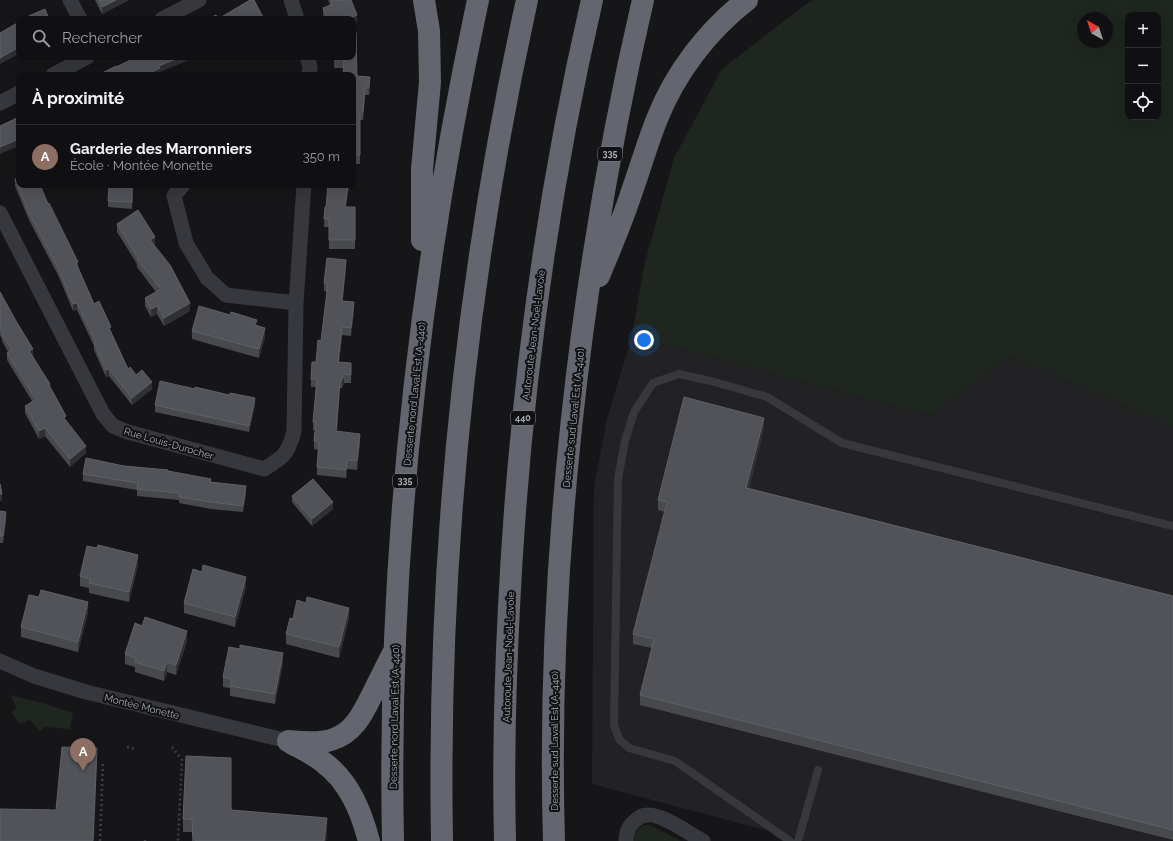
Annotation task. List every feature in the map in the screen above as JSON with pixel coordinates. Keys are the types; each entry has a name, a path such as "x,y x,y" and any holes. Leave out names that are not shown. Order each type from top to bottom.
{"highway":[{"name":"335","path":"422,315 422,169 430,71 429,31 424,0"},
{"name":"Desserte nord Laval Est (A-440)","path":"393,841 393,721 395,649 406,475 422,315 444,175 478,0"},
{"path":"442,841 441,740 445,602 460,412 477,270 489,194 527,0"},
{"name":"Autoroute Jean-Noël-Lavoie","path":"505,841 504,764 506,668 512,544 525,404 536,306 550,212 564,134 592,0"},
{"name":"Desserte sud Laval Est (A-440)","path":"554,841 553,720 558,589 568,453 586,310 606,176 643,0"},
{"path":"586,310 666,98 688,63 708,37 730,14 747,0"},
{"path":"288,741 314,742 332,740 353,727 364,714 395,649"},
{"path":"288,741 324,762 339,776 354,801 364,822 369,841"}],"street":[{"path":"70,0 78,16"},
{"path":"168,16 200,0"},
{"path":"291,0 296,16"},
{"path":"59,72 81,60"},
{"path":"308,60 310,67 309,72"},
{"path":"0,103 16,95"},
{"path":"181,188 174,196 186,243 207,278 226,295 296,303"},
{"name":"Rue Louis-Durocher","path":"0,213 103,414 113,426 128,432 264,469 278,460 289,448 294,431 296,303 304,188"},
{"name":"Montée Monette","path":"0,661 34,676 86,692 288,741"},
{"path":"626,841 628,829 632,823 639,817 647,814 663,818 703,841"}],"lane":[{"path":"790,841 675,761 629,748 619,739 614,725 618,479 625,441 634,412 653,383 678,374 711,381 767,397 842,443 1173,526"},
{"path":"798,841 818,770"}],"path":[{"path":"127,747 135,750"},
{"path":"172,747 182,760 178,841"},
{"path":"100,841 103,762"}],"shaded area":[{"path":"814,0 1173,0 1173,427 1009,356 930,416 632,336 644,266 674,158 722,69 806,4"},
{"path":"632,336 930,416 1009,356 1173,427 1173,841 806,841 592,784 594,487 607,419"},
{"path":"10,695 73,713 70,729 44,727 40,731 30,720 20,724 11,712 17,708"},
{"path":"644,825 650,825 681,841 634,841 636,832"}],"building":[{"path":"99,0 116,0 102,7"},
{"path":"250,0 254,0 262,16 223,16"},
{"path":"331,0 351,0 357,15 327,16 323,8 333,4"},
{"path":"45,9 48,16 29,16"},
{"path":"16,24 16,49 0,58 0,33"},
{"path":"356,32 357,76 370,77 369,87 365,87 363,112 360,112 360,155 356,155 356,72 343,72 344,60 356,60"},
{"path":"131,60 173,60 159,66 160,68 151,72 104,72"},
{"path":"16,118 16,140 0,147 0,126"},
{"path":"19,188 41,188 78,262 76,263 94,304 99,301 111,327 109,328 128,369 130,367 136,375 142,370 152,382 132,398 109,369 106,370 94,343 96,342 77,303 73,304 59,270 29,213"},
{"path":"109,188 132,188 132,202 108,201"},
{"path":"328,188 348,188 345,207 355,207 355,240 329,240 329,219 324,219"},
{"path":"138,210 155,237 150,240 170,265 190,303 164,318 157,306 151,309 145,298 161,289 137,259 138,258 117,224"},
{"path":"327,258 346,260 342,301 354,302 351,328 342,327 338,362 351,363 351,375 344,374 342,380 340,380 336,431 360,434 357,461 347,460 346,470 317,467 319,442 314,441 316,422 313,422 317,379 311,379 312,362 316,362 318,340 321,341 328,283 324,283"},
{"path":"0,292 33,349 29,351 50,384 49,385 66,416 64,418 86,446 70,459 45,428 39,431 25,406 36,400 7,353 12,350 0,328"},
{"path":"199,306 230,315 231,312 257,320 255,325 265,328 259,349 192,331"},
{"path":"160,381 195,389 195,387 229,395 230,393 255,398 249,426 155,405"},
{"path":"684,397 764,418 746,488 1173,596 1173,830 640,695 654,639 633,634 667,502 658,500"},
{"path":"86,458 124,466 168,470 211,479 210,482 246,486 243,506 179,497 179,493 137,489 138,483 83,474"},
{"path":"313,479 333,502 312,519 292,496"},
{"path":"0,511 6,512 3,536 0,536"},
{"path":"98,545 138,555 129,592 89,583 90,579 80,576 87,546 97,548"},
{"path":"203,565 246,577 235,617 184,603 193,569 202,572"},
{"path":"41,590 88,602 78,642 21,627 29,595 39,597"},
{"path":"307,597 349,608 339,647 286,634 290,618 293,619 297,600 306,603"},
{"path":"145,617 187,631 176,665 167,662 164,671 135,662 136,658 125,654 135,623 142,626"},
{"path":"240,645 283,653 275,694 230,686 232,679 223,677 229,647 240,649"},
{"path":"62,747 97,748 93,840 0,841 0,809 56,810"},
{"path":"186,756 231,758 231,810 327,818 324,841 196,841 193,837 192,819 183,819"}],"place":[{"name":"Garderie des Marronniers","path":"83,771"}]}
